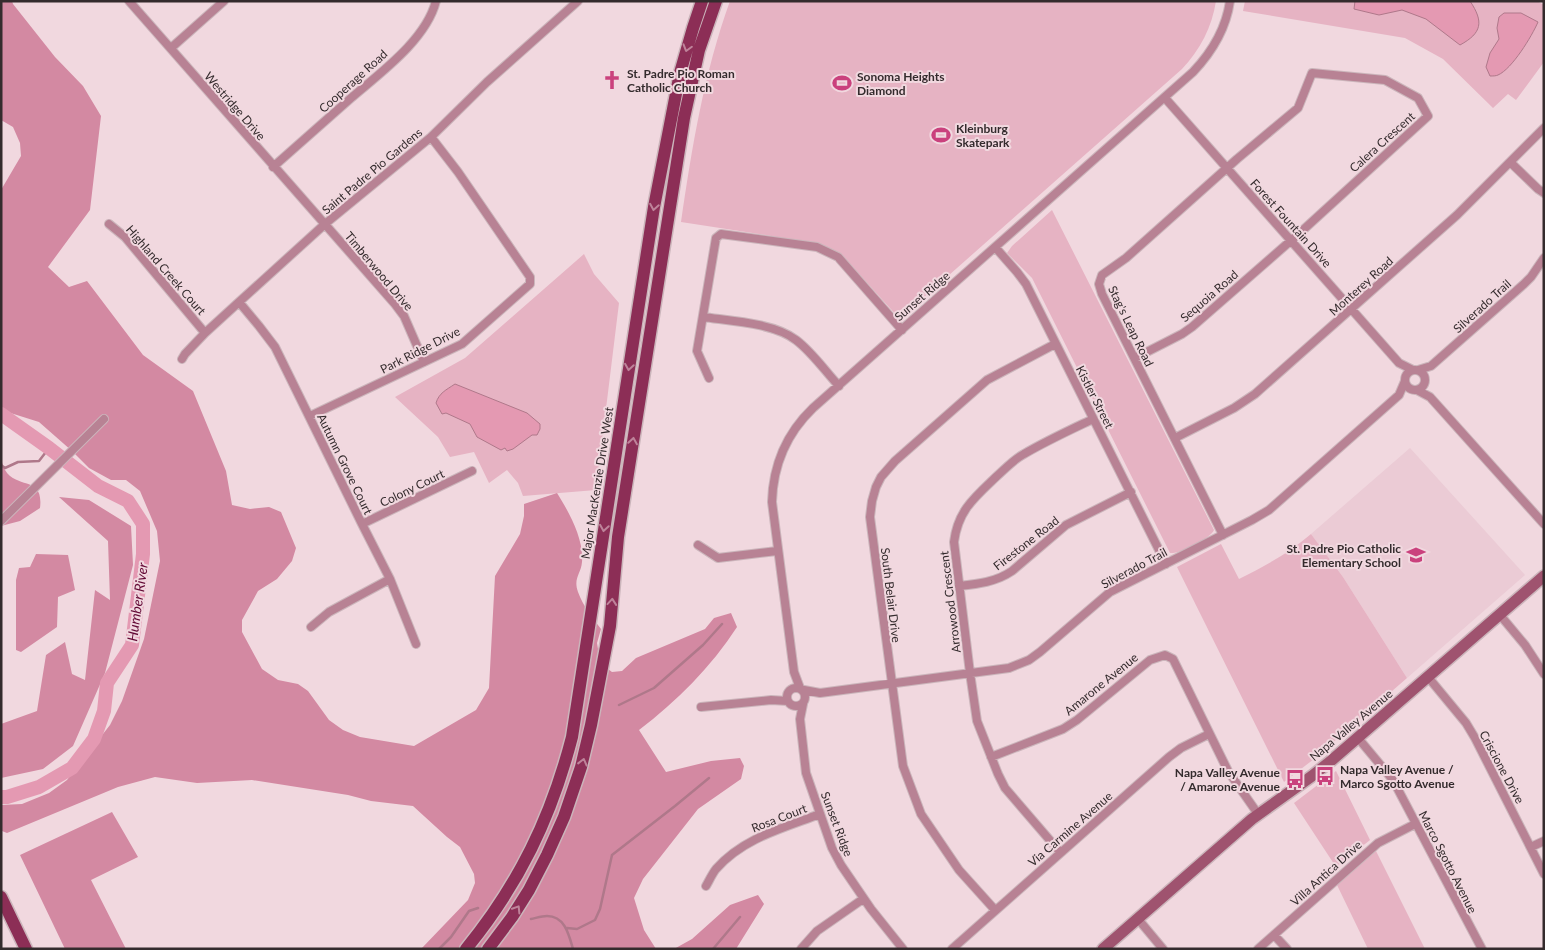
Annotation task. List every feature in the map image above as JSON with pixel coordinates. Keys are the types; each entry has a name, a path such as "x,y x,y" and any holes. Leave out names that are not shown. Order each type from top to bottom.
{"main road":[{"name":"Major MacKenzie Drive West","path":"466,949 500,905 523,868 549,811 562,775 572,737 654,207 680,73 702,1"},
{"path":"488,949 512,917 547,855 564,817 581,767 610,626 618,537 684,118 700,50 716,1"},
{"path":"1,897 26,949"}],"street":[{"name":"Westridge Drive","path":"129,1 325,224"},
{"path":"171,48 224,1"},
{"name":"Cooperage Road","path":"273,167 395,59 418,35 434,11 436,1"},
{"name":"Saint Padre Pio Gardens","path":"182,359 205,332 325,224 430,136 578,1"},
{"name":"Sunset Ridge","path":"802,689 794,672 772,502 775,476 789,438 798,424 813,408 1193,72 1208,54 1221,32 1230,1"},
{"name":"Calera Crescent","path":"1227,168 1298,108 1312,73 1385,80 1418,98 1428,116 1291,240"},
{"name":"Forest Fountain Drive","path":"1165,98 1399,363 1405,380"},
{"name":"Monterey Road","path":"1175,438 1248,400 1457,215 1544,128"},
{"name":"Park Ridge Drive","path":"310,416 462,344 530,284 530,277 458,172 430,136"},
{"path":"1510,162 1544,193"},
{"name":"Stag's Leap Road","path":"1223,534 1102,294 1099,279 1126,258 1227,168"},
{"name":"Highland Creek Court","path":"110,224 125,237 205,332"},
{"name":"Timberwood Drive","path":"325,224 404,316 424,362"},
{"path":"708,378 697,351 716,238 721,234 817,247 838,257 902,330"},
{"name":"Sequoia Road","path":"1134,358 1192,327 1291,240"},
{"name":"Kistler Street","path":"995,247 1023,279 1166,564"},
{"name":"Silverado Trail","path":"1425,381 1431,366 1524,284 1544,258"},
{"name":"Autumn Grove Court","path":"239,302 275,347 390,579 416,644"},
{"path":"703,317 770,327 788,334 802,344 839,386"},
{"name":"South Belair Drive","path":"994,910 959,870 921,814 903,766 870,517 876,487 888,467 894,461 982,384 1055,344"},
{"name":"Forest Fountain Drive","path":"1399,363 1415,370"},
{"name":"Silverado Trail","path":"1415,370 1431,366"},
{"path":"1430,397 1423,374 1415,370 1408,373 1405,380 1408,387 1430,397 1544,524"},
{"name":"Silverado Trail","path":"1399,395 1405,380"},
{"path":"1415,390 1422,388 1425,381"},
{"name":"Silverado Trail","path":"802,689 820,693 891,684 1009,668 1029,660 1105,595 1269,510 1399,395 1415,390"},
{"path":"1,521 104,419"},
{"name":"Arrowood Crescent","path":"1060,852 1005,788 977,721 954,551 955,535 960,517 972,499 1022,454 1094,419"},
{"name":"Colony Court","path":"362,524 472,471"},
{"name":"Firestone Road","path":"959,586 994,581 1004,577 1066,525 1131,492"},
{"path":"698,545 718,558 777,551"},
{"name":"Napa Valley Avenue","path":"1104,949 1258,814 1312,776 1358,738 1544,576"},
{"path":"310,627 329,612 390,579"},
{"path":"1500,615 1525,645 1544,674"},
{"name":"Amarone Avenue","path":"991,757 1063,729 1077,720 1150,660 1166,655 1173,659 1228,771 1258,814"},
{"name":"Sunset Ridge","path":"794,672 789,697 800,719"},
{"name":"Criscione Drive","path":"1428,677 1466,723 1544,874"},
{"path":"702,707 789,697 796,687 802,689 806,697 804,702 797,706 789,697"},
{"name":"Silverado Trail","path":"804,702 820,693"},
{"name":"Sunset Ridge","path":"804,702 800,719 806,773 835,856 863,898 902,949"},
{"name":"Via Carmine Avenue","path":"952,949 1175,752 1209,734"},
{"name":"Marco Sgotto Avenue","path":"1358,738 1393,780 1482,949"},
{"name":"Rosa Court","path":"706,886 716,870 746,844 758,837 820,814"},
{"name":"Villa Antica Drive","path":"1258,949 1378,843 1415,824"},
{"path":"1531,847 1544,841"},
{"path":"801,949 817,931 863,898"},
{"path":"1138,919 1164,949"},
{"path":"1274,935 1287,949"}],"shaded area":[{"path":"1,1 12,1 55,57 83,86 101,116 90,210 48,267 69,287 87,281 143,355 193,391 226,471 232,505 250,509 269,507 281,512 296,548 292,561 277,579 258,591 242,620 242,632 262,669 278,680 298,684 308,691 329,720 343,730 360,737 414,746 476,710 489,688 495,576 520,534 524,516 524,504 557,493 571,517 581,544 582,562 576,583 578,592 585,607 601,629 597,643 600,661 612,672 622,671 636,658 705,629 714,618 731,613 737,627 705,670 667,707 639,730 666,772 711,761 740,758 744,766 741,779 698,809 643,879 634,898 644,930 656,949 421,949 468,900 475,883 474,874 460,847 413,806 371,801 348,795 252,780 197,783 155,777 118,787 7,833 2,831 1,805 22,804 49,793 67,780 110,725 122,701 144,639 160,561 157,531 140,491 126,480 111,480 89,468 39,422 1,410 1,190 21,156 20,143 13,127 1,120"},
{"path":"730,1 1216,1 1212,20 1204,38 1182,69 905,314 898,317 850,264 825,246 681,222 694,138 706,83"},
{"path":"1245,1 1537,1 1544,5 1544,62 1516,100 1508,94 1493,108 1443,59 1405,38 1243,11"},
{"path":"1355,1 1470,1 1479,21 1477,31 1460,45 1426,19 1402,10 1379,15 1354,9"},
{"path":"1504,13 1521,13 1538,22 1526,43 1509,66 1498,75 1490,76 1486,67 1490,53 1499,39 1497,28 1499,17"},
{"path":"1052,210 1214,530 1207,538 1187,549 1170,553 1032,278 1007,253 1012,246"},
{"path":"584,254 594,274 619,303 596,490 523,496 518,483 507,470 489,483 474,452 450,457 438,437 395,397 465,358"},
{"path":"455,384 527,413 540,424 537,435 532,435 513,449 507,451 505,448 501,450 477,437 470,424 446,413 442,414 436,403 441,394"},
{"name":"St. Padre Pio Catholic Elementary School","path":"1410,448 1525,575 1407,678 1343,577 1311,534"},
{"path":"1,458 4,469 10,476 34,487 38,491 40,508 20,521 1,526"},
{"path":"59,497 89,500 131,526 133,565 105,673 73,746 43,769 1,778 1,724 37,711 46,655 65,642 72,674 85,680 95,590 110,600 108,541"},
{"path":"1311,534 1343,577 1407,678 1314,759 1284,782 1177,567 1221,544 1239,579 1276,559"},
{"path":"36,554 68,555 75,590 58,597 57,627 21,652 16,650 16,580 19,568 30,567"},
{"path":"1336,771 1370,840 1336,867 1294,803"},
{"path":"112,812 138,857 91,880 126,949 65,949 20,855"},
{"path":"1376,851 1425,949 1368,949 1337,885"},
{"path":"758,895 764,904 736,949 674,949 692,939 730,905"}],"waterway":[{"name":"Humber River","path":"1,414 98,486 128,501 143,524 143,554 132,645 107,683 104,711 94,739 72,768 39,787 7,797 1,797"},
{"path":"1,465 5,468 18,462 39,461 49,448"},
{"path":"619,705 654,688 703,645 722,624"},
{"path":"567,928 577,929 595,920 600,909 612,855 709,778"},
{"path":"439,949 451,937 469,911 478,908"},
{"path":"531,919 547,916 558,919 565,927 573,949"},
{"path":"713,949 740,917"}],"place":[{"name":"St. Padre Pio Roman Catholic Church","path":"612,80"},
{"name":"Sonoma Heights Diamond","path":"842,83"},
{"name":"Kleinburg Skatepark","path":"941,135"},
{"name":"St. Padre Pio Catholic Elementary School","path":"1416,555"},
{"name":"Napa Valley Avenue / Marco Sgotto Avenue","path":"1325,776"},
{"name":"Napa Valley Avenue / Amarone Avenue","path":"1295,779"}]}
